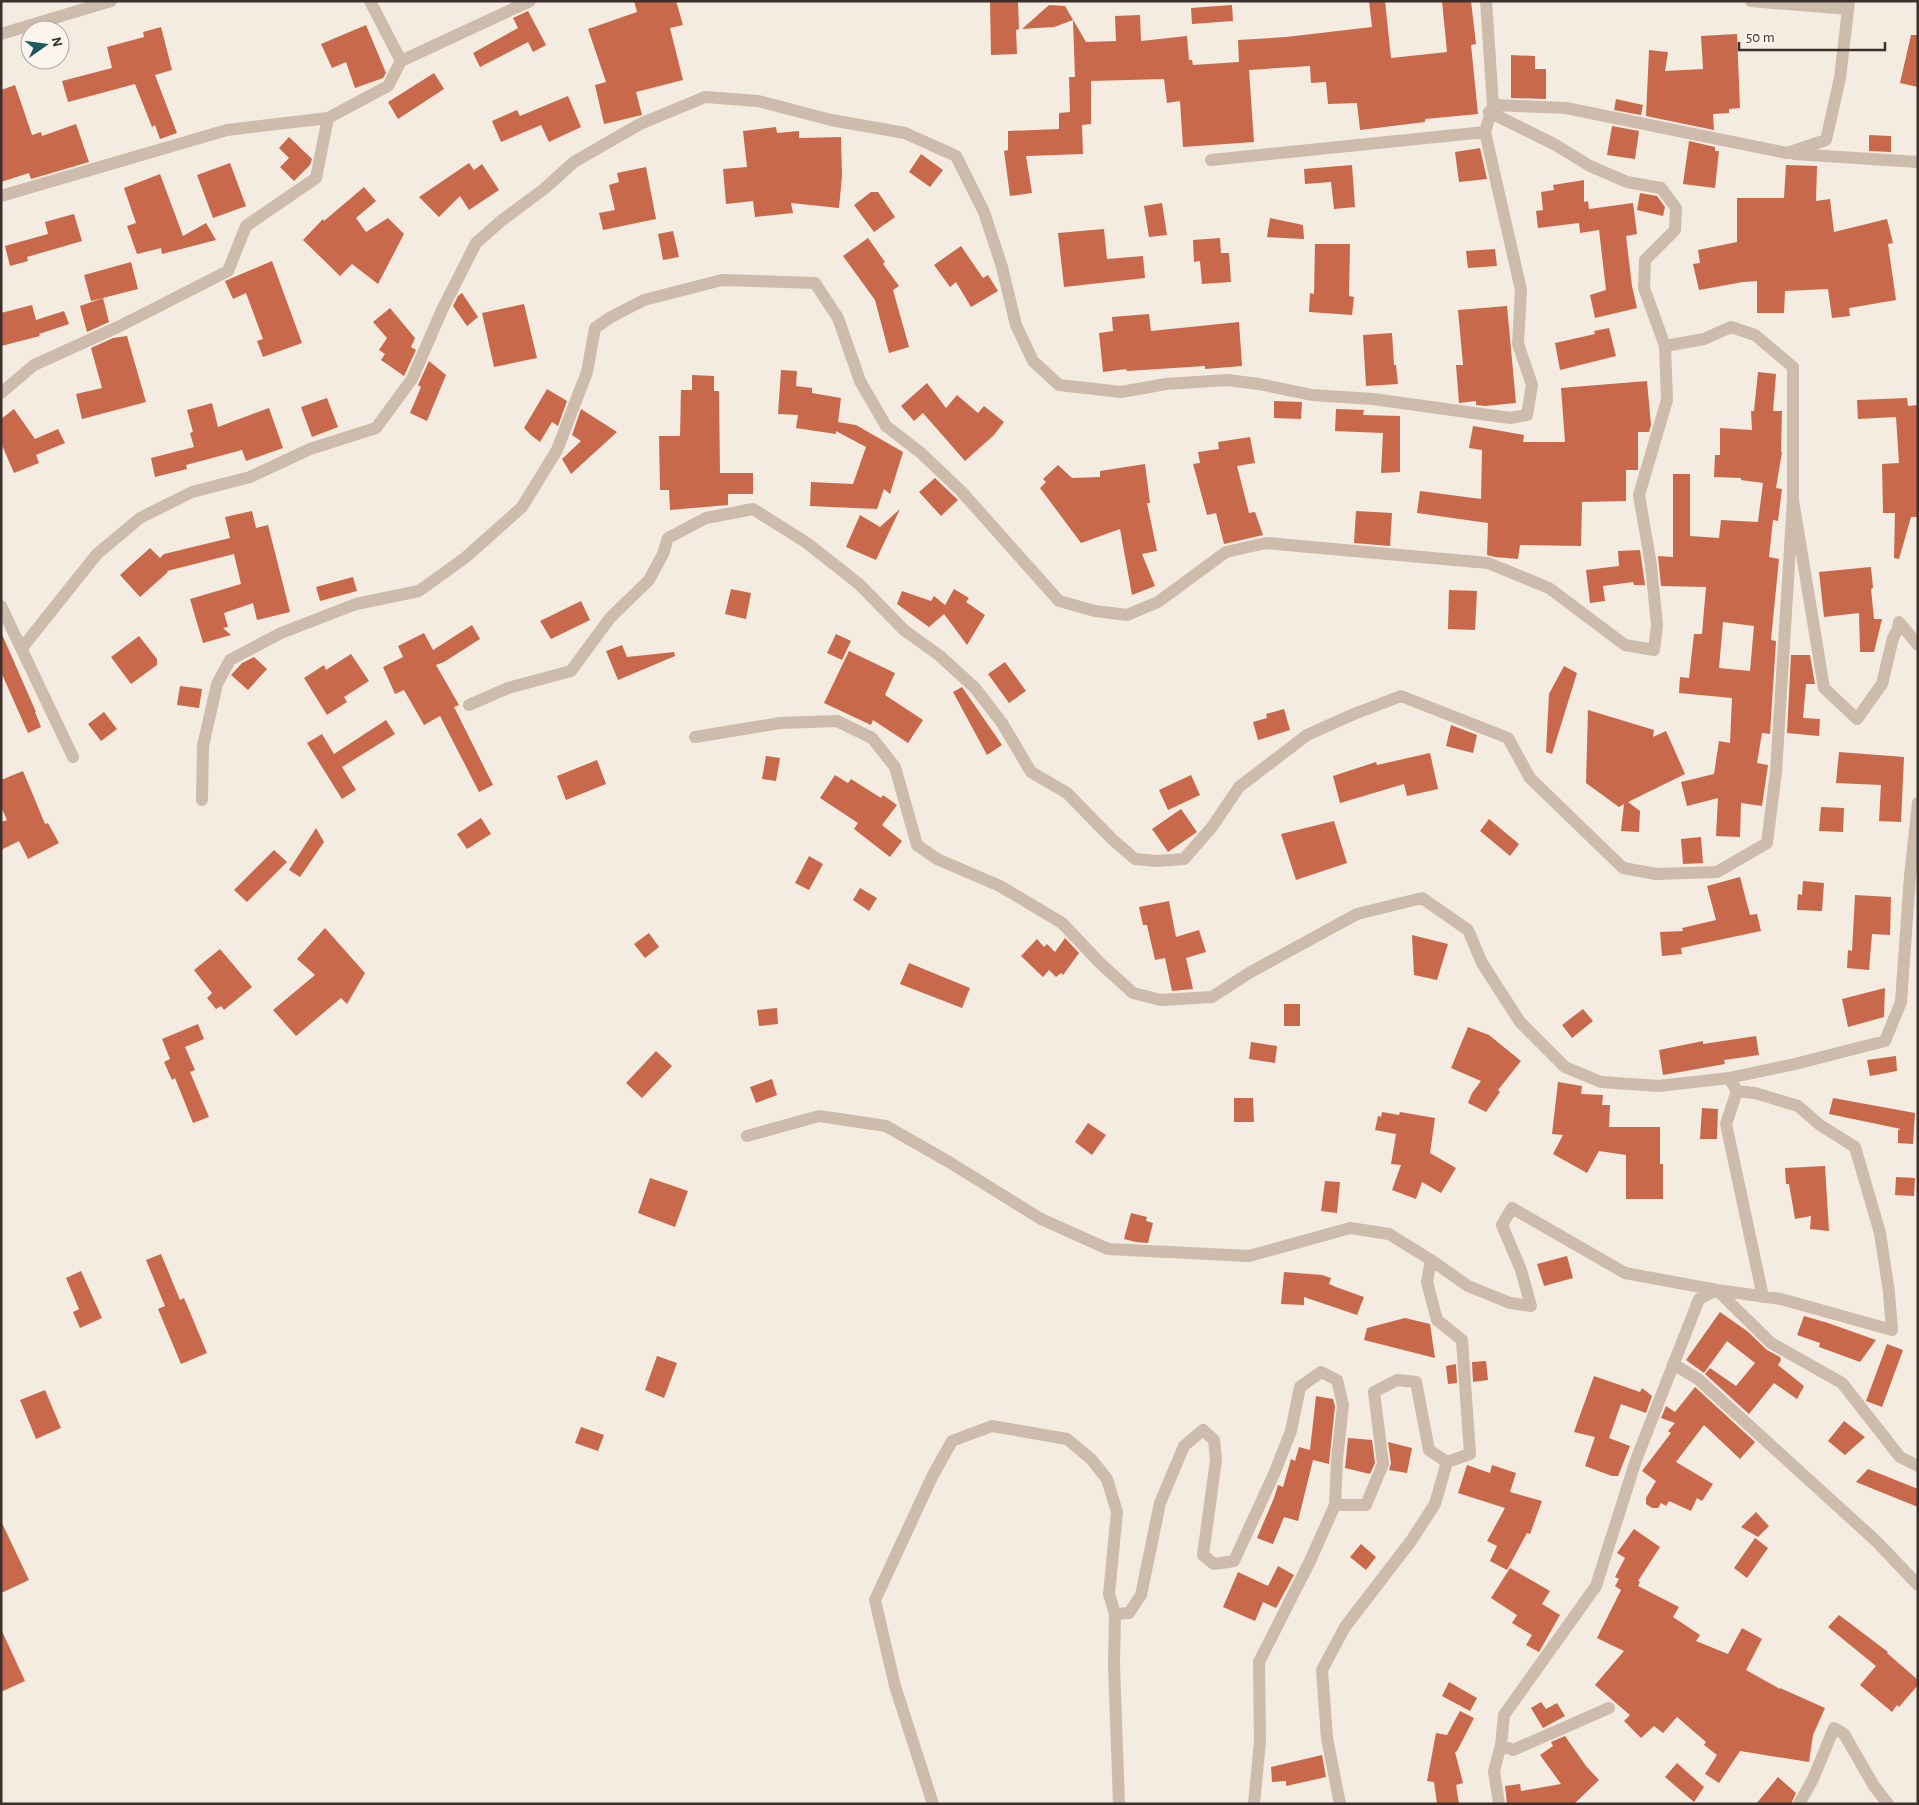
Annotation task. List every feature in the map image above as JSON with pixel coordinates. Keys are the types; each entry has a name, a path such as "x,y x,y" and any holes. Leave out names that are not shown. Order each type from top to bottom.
{"street":[{"path":"1,34 112,1"},
{"path":"370,1 401,61"},
{"path":"1,196 227,130 328,118 388,86 401,61 530,1"},
{"path":"22,648 97,554 140,518 192,492 250,476 310,449 376,428 412,379 446,302 476,243 544,189 574,162 640,124 705,97 758,101 831,120 905,133 956,156 984,212 1002,267 1016,325 1032,362 1060,385 1121,392 1166,384 1228,380 1259,384 1312,395 1373,398 1510,418 1527,415 1532,385 1518,344 1521,290 1485,132 1491,108 1486,1"},
{"path":"1751,1 1849,5 1840,78 1826,140 1786,153"},
{"path":"1491,108 1566,108 1786,153 1918,162"},
{"path":"202,800 202,746 217,684 230,660 280,633 356,604 418,591 466,557 522,507 557,450 587,372 595,328 611,317 644,300 722,280 815,283 838,318 860,381 886,426 921,453 961,491 1059,601 1095,611 1127,615 1158,602 1226,552 1266,542 1488,563 1549,588 1624,645 1654,650 1657,625 1651,565 1639,495 1667,400 1665,346 1644,288 1645,260 1675,230 1676,208 1662,188 1627,182 1590,166 1491,108"},
{"path":"1,392 34,365 118,327 228,270 246,226 316,178 328,118"},
{"path":"1211,160 1485,132"},
{"path":"469,705 508,688 571,671 610,618 649,580 663,554 668,538 706,518 753,509 806,543 859,584 904,630 940,656 975,688 1002,723 1031,772 1067,793 1112,839 1135,859 1157,861 1184,860 1212,827 1239,787 1277,758 1307,736 1354,714 1401,696 1508,738 1530,778 1623,868 1656,874 1717,872 1767,843 1776,772 1793,500 1792,367 1755,335 1731,327 1704,338 1665,346"},
{"path":"1793,500 1824,688 1857,719 1882,684 1893,638 1898,629 1899,622 1918,645"},
{"path":"1,606 73,757"},
{"path":"695,737 780,723 837,721 872,738 896,768 917,845 937,859 1000,886 1062,923 1100,963 1133,993 1161,1000 1212,997 1249,973 1357,914 1422,898 1468,930 1482,962 1520,1022 1565,1068 1601,1082 1659,1086 1729,1078 1795,1064 1884,1041 1901,1002 1910,876 1918,803"},
{"path":"747,1136 819,1116 886,1126 949,1162 1041,1219 1108,1249 1248,1256 1350,1228 1389,1234 1468,1286 1510,1303 1531,1306 1521,1270 1502,1225 1512,1208 1625,1273 1781,1300 1892,1330 1889,1292 1880,1233 1856,1147 1820,1125 1798,1106 1737,1091 1729,1078"},
{"path":"1737,1091 1726,1124 1763,1297"},
{"path":"1431,1260 1427,1282 1437,1320 1462,1340 1470,1454 1447,1462"},
{"path":"1499,1804 1494,1771 1501,1745 1504,1715 1596,1586 1636,1460 1699,1299 1716,1290"},
{"path":"1716,1290 1771,1344 1842,1383 1900,1457 1918,1466"},
{"path":"1673,1364 1698,1379 1876,1541 1918,1585"},
{"path":"1115,1614 1129,1613 1141,1595 1160,1503 1184,1446 1203,1430 1214,1440 1216,1460 1203,1555 1214,1564 1234,1561 1274,1474 1291,1431 1300,1387 1321,1372 1337,1380 1343,1405 1337,1458 1335,1505 1310,1561 1259,1662 1260,1741 1254,1804"},
{"path":"1335,1505 1366,1506 1383,1464 1374,1392 1397,1380 1416,1382 1429,1450 1447,1462"},
{"path":"933,1804 895,1686 875,1600 932,1477 952,1441 992,1426 1067,1439 1092,1459 1107,1478 1117,1512 1109,1594 1115,1614 1114,1665 1119,1804"},
{"path":"1340,1804 1327,1738 1322,1670 1345,1627 1412,1541 1435,1504 1447,1462"},
{"path":"1501,1745 1513,1750 1610,1708"},
{"path":"1799,1804 1813,1779 1834,1728 1844,1734 1874,1786 1888,1804"}],"building":[{"path":"634,1 676,1 683,25 670,28 683,80 636,92 642,115 604,124 595,85 606,82 588,29 637,12"},
{"path":"990,1 1018,1 1019,29 1016,30 1017,54 991,55"},
{"path":"1369,1 1385,1 1391,58 1447,52 1442,1 1471,1 1476,44 1471,45 1478,114 1425,119 1425,122 1360,130 1357,103 1328,104 1326,82 1311,83 1310,66 1249,70 1254,142 1183,147 1180,101 1167,103 1164,79 1091,81 1091,124 1082,125 1083,154 1026,156 1032,193 1010,196 1004,151 1008,150 1008,131 1059,129 1059,113 1070,112 1069,77 1075,77 1073,20 1054,27 1022,29 1049,5 1065,6 1086,42 1116,41 1115,16 1140,15 1141,41 1187,36 1189,60 1192,60 1193,65 1239,62 1238,40 1286,37 1372,27"},
{"path":"1232,5 1233,21 1192,24 1191,8"},
{"path":"528,11 546,45 533,52 528,42 480,67 473,53 518,28 513,18"},
{"path":"366,25 386,73 383,78 355,88 346,62 332,68 321,44"},
{"path":"161,27 172,70 155,75 177,133 160,139 155,125 152,127 135,84 68,102 62,81 112,68 107,47 144,37 143,32"},
{"path":"1737,34 1740,108 1729,109 1729,113 1713,114 1714,130 1646,116 1649,50 1668,52 1665,71 1703,69 1701,36"},
{"path":"1911,35 1918,35 1918,87 1900,83"},
{"path":"1511,55 1535,56 1535,69 1546,69 1546,99 1511,98"},
{"path":"434,73 444,89 398,119 388,102"},
{"path":"15,85 32,135 41,132 42,136 76,124 89,162 31,179 29,173 1,182 1,90"},
{"path":"568,96 581,127 549,142 541,125 501,142 492,121 517,110 520,116"},
{"path":"1616,99 1643,105 1641,115 1614,110"},
{"path":"1612,126 1639,131 1635,159 1607,155"},
{"path":"776,127 777,133 799,131 799,138 841,137 842,176 839,208 791,203 793,213 755,217 753,201 726,204 723,169 747,167 743,131"},
{"path":"1869,135 1891,136 1891,152 1869,151"},
{"path":"289,137 312,159 310,165 294,181 280,167 289,158 279,148"},
{"path":"1689,141 1715,147 1715,151 1719,151 1715,188 1683,184"},
{"path":"1480,148 1487,179 1459,182 1455,152"},
{"path":"921,154 943,170 930,187 909,172"},
{"path":"230,163 246,206 213,218 197,175"},
{"path":"469,163 474,170 482,164 499,190 469,210 460,196 439,217 419,197"},
{"path":"1352,165 1355,207 1334,209 1331,182 1305,184 1304,169"},
{"path":"1786,165 1817,166 1816,201 1830,199 1834,232 1887,219 1893,243 1888,244 1896,300 1849,308 1850,316 1832,318 1828,289 1785,291 1784,313 1757,313 1757,281 1699,290 1693,264 1700,263 1698,250 1737,242 1737,198 1784,198"},
{"path":"646,167 656,219 603,230 599,213 615,210 609,185 619,182 617,173"},
{"path":"160,174 183,236 206,223 216,240 162,254 161,248 137,254 127,226 136,223 124,188"},
{"path":"1584,180 1584,202 1588,201 1589,209 1633,203 1637,234 1626,236 1632,286 1637,308 1595,318 1590,295 1606,290 1599,230 1580,233 1579,223 1538,228 1536,211 1543,210 1541,192 1554,190 1553,185"},
{"path":"364,187 376,201 356,218 366,232 388,218 404,234 378,284 352,264 340,276 303,240 323,219 324,221"},
{"path":"871,192 878,192 895,217 874,232 854,205"},
{"path":"1640,193 1657,196 1665,207 1663,216 1637,210"},
{"path":"1162,203 1167,235 1149,237 1144,206"},
{"path":"74,214 82,241 27,257 28,261 10,266 5,246 48,234 45,222"},
{"path":"1270,218 1303,225 1304,239 1267,237"},
{"path":"1104,229 1107,259 1143,256 1145,278 1064,287 1058,233"},
{"path":"673,231 679,257 663,260 658,234"},
{"path":"868,238 885,262 883,264 899,286 893,290 909,347 889,353 875,300 843,256"},
{"path":"1220,238 1221,253 1229,253 1231,282 1202,284 1200,261 1194,262 1193,240"},
{"path":"1315,244 1350,244 1349,296 1354,297 1352,315 1309,312 1310,293 1314,294"},
{"path":"961,246 983,278 988,275 998,291 971,307 956,282 950,287 934,265"},
{"path":"1495,249 1497,266 1468,268 1466,251"},
{"path":"272,261 302,343 263,357 257,341 263,339 246,293 233,299 225,281"},
{"path":"131,262 138,289 91,301 84,275"},
{"path":"462,293 478,317 467,326 453,306 458,296"},
{"path":"103,298 109,322 87,332 80,306"},
{"path":"524,304 537,358 494,367 482,313"},
{"path":"32,305 36,320 64,311 69,324 39,334 40,336 1,346 1,313"},
{"path":"1507,306 1516,403 1485,406 1476,405 1476,401 1459,403 1456,365 1463,365 1458,310"},
{"path":"390,308 415,338 411,347 416,350 404,376 381,360 385,354 379,350 387,338 373,322"},
{"path":"1149,314 1151,331 1239,322 1242,366 1205,369 1205,366 1127,371 1126,369 1103,372 1099,333 1113,331 1112,317"},
{"path":"1609,328 1616,356 1560,370 1555,343 1595,334 1594,331"},
{"path":"1392,333 1394,365 1396,365 1398,384 1366,386 1363,335"},
{"path":"127,336 146,402 82,419 76,394 102,388 91,348 113,338"},
{"path":"429,361 446,375 427,421 410,413 421,387 418,385"},
{"path":"781,370 797,371 796,386 812,388 812,393 841,398 838,422 856,425 903,452 890,494 884,489 877,509 810,506 811,482 853,484 866,447 836,431 836,434 796,428 798,415 778,414"},
{"path":"1758,372 1776,374 1773,411 1782,411 1782,452 1776,488 1782,489 1778,521 1773,520 1769,557 1779,559 1771,640 1776,641 1770,734 1762,733 1757,763 1768,765 1762,806 1741,803 1740,837 1716,836 1718,798 1687,806 1681,782 1714,774 1719,741 1730,743 1732,698 1679,693 1680,677 1689,678 1694,634 1702,634 1706,587 1661,586 1658,556 1673,557 1673,474 1690,474 1690,536 1719,538 1721,520 1758,522 1763,483 1741,480 1741,478 1714,477 1715,455 1720,455 1720,428 1752,430 1751,411 1754,411","holes":["1723,622 1754,626 1750,671 1719,668"]},
{"path":"692,375 714,376 714,391 719,391 720,473 753,473 753,494 728,494 728,505 670,510 669,490 660,490 659,436 680,436 681,390 692,390"},
{"path":"1647,381 1651,425 1649,432 1638,432 1638,470 1626,470 1626,501 1582,502 1581,546 1520,545 1518,559 1495,557 1487,555 1488,523 1417,513 1420,491 1481,499 1482,450 1469,448 1473,426 1524,435 1523,442 1565,442 1561,388"},
{"path":"927,383 946,408 957,395 978,413 984,406 1004,422 994,435 965,461 923,413 914,421 901,406"},
{"path":"547,389 567,401 558,426 552,422 540,442 524,428"},
{"path":"327,398 338,427 312,437 301,407"},
{"path":"1907,398 1908,406 1918,405 1918,517 1911,517 1899,559 1894,558 1895,513 1883,513 1882,464 1899,463 1896,417 1858,419 1857,400"},
{"path":"1274,401 1302,402 1301,419 1274,418"},
{"path":"212,403 218,427 269,408 283,448 246,461 242,450 186,465 187,469 155,477 151,458 194,447 190,433 193,432 187,410"},
{"path":"14,409 35,439 58,429 65,443 36,455 39,463 14,473 1,443 1,419"},
{"path":"581,409 617,432 571,474 562,459 581,441 572,435"},
{"path":"1336,409 1364,410 1363,415 1400,416 1400,472 1381,473 1383,433 1335,431"},
{"path":"1250,437 1255,463 1237,466 1249,513 1255,512 1263,535 1224,544 1216,513 1207,515 1193,464 1200,463 1198,452 1219,449 1218,442"},
{"path":"1145,464 1150,503 1147,503 1157,551 1142,554 1155,586 1132,595 1120,529 1081,543 1040,488 1046,482 1043,479 1058,465 1072,478 1100,477 1100,471"},
{"path":"935,478 958,500 941,516 919,492"},
{"path":"900,509 876,560 846,547 860,515 880,527"},
{"path":"252,511 256,528 268,525 290,612 257,620 253,603 224,613 228,627 223,628 231,635 203,643 190,599 241,584 234,554 167,571 140,597 120,575 150,548 160,558 164,554 230,538 225,517"},
{"path":"1356,511 1392,513 1390,546 1354,543"},
{"path":"1640,550 1645,585 1634,585 1633,582 1603,586 1605,601 1590,603 1586,570 1619,566 1618,551"},
{"path":"1871,567 1874,619 1882,619 1874,652 1860,652 1859,613 1824,617 1819,572"},
{"path":"353,577 357,591 320,601 316,587"},
{"path":"731,589 751,593 746,619 725,614"},
{"path":"954,589 969,598 966,602 985,615 967,645 944,614 929,627 897,604 902,591 931,601 934,596 945,605"},
{"path":"1449,590 1477,591 1475,630 1448,629"},
{"path":"581,601 590,620 551,639 540,621"},
{"path":"472,625 480,639 436,665 459,705 454,707 493,785 479,792 440,716 424,725 404,690 395,694 383,667 403,657 398,646 424,633 433,650"},
{"path":"1,632 41,727 28,733 1,672"},
{"path":"836,634 851,641 842,660 827,653"},
{"path":"139,636 157,659 157,665 131,684 111,657"},
{"path":"622,645 627,657 674,652 675,656 618,680 606,651"},
{"path":"849,651 895,673 885,695 923,720 908,743 873,720 871,725 824,703"},
{"path":"351,654 369,681 344,697 347,702 327,715 304,678 324,665 326,670"},
{"path":"1791,655 1810,655 1815,684 1806,684 1803,718 1820,719 1819,736 1787,733"},
{"path":"254,657 267,669 248,690 231,675 242,663"},
{"path":"1005,662 1026,691 1009,703 988,674"},
{"path":"1564,666 1577,673 1552,754 1546,752 1549,694"},
{"path":"180,686 202,689 199,708 177,705"},
{"path":"962,687 1002,745 987,755 953,692"},
{"path":"1284,709 1290,730 1258,740 1253,722 1267,718 1266,714"},
{"path":"1588,710 1654,730 1653,737 1666,731 1685,774 1628,802 1640,811 1639,832 1621,831 1624,804 1619,807 1586,783"},
{"path":"104,712 117,729 101,741 88,724"},
{"path":"386,720 395,734 342,767 356,790 342,799 307,743 322,734 334,754"},
{"path":"1451,725 1477,735 1473,753 1446,746"},
{"path":"1839,752 1904,757 1901,822 1879,821 1881,785 1836,783"},
{"path":"1430,753 1438,789 1407,796 1404,784 1340,803 1333,776 1376,762 1377,765"},
{"path":"766,756 780,758 776,781 762,779"},
{"path":"597,760 606,784 566,800 557,776"},
{"path":"23,771 45,824 48,823 59,843 28,859 19,841 1,850 1,822 7,820 1,807 1,780"},
{"path":"835,775 848,783 851,779 881,798 883,795 897,805 882,825 902,841 890,857 854,829 858,823 820,798"},
{"path":"1191,775 1200,795 1168,810 1159,790"},
{"path":"1821,807 1844,808 1843,832 1819,831"},
{"path":"1181,809 1197,832 1168,852 1152,829"},
{"path":"481,818 491,834 467,849 457,834"},
{"path":"1489,819 1519,844 1510,856 1480,831"},
{"path":"1334,821 1347,863 1296,880 1281,834"},
{"path":"316,828 324,842 300,877 289,870"},
{"path":"1701,837 1703,863 1683,864 1681,839"},
{"path":"274,850 287,862 247,902 234,890"},
{"path":"809,856 823,864 809,890 795,883"},
{"path":"1740,877 1750,915 1757,914 1761,931 1681,948 1682,954 1662,956 1660,932 1683,931 1682,928 1716,920 1707,886"},
{"path":"1803,881 1824,883 1822,911 1797,910 1798,894 1802,895"},
{"path":"860,888 877,898 869,911 853,900"},
{"path":"1855,895 1891,897 1890,935 1872,934 1869,970 1847,968 1848,950 1852,951"},
{"path":"1169,901 1176,937 1199,930 1206,952 1186,958 1193,989 1172,991 1165,958 1155,960 1147,925 1143,925 1139,907"},
{"path":"325,928 365,973 347,1004 341,998 296,1036 273,1010 315,975 297,959"},
{"path":"649,933 659,947 645,958 634,944"},
{"path":"1412,935 1448,944 1437,980 1414,975"},
{"path":"1065,938 1079,953 1063,975 1061,973 1056,977 1049,970 1043,977 1021,956 1037,939 1044,947 1047,944 1055,952"},
{"path":"220,949 252,987 224,1010 221,1006 216,1009 207,998 212,993 194,970"},
{"path":"909,963 970,988 962,1008 900,984"},
{"path":"1885,988 1884,1017 1848,1027 1842,999"},
{"path":"1284,1004 1300,1004 1300,1026 1284,1026"},
{"path":"777,1008 778,1024 759,1026 757,1010"},
{"path":"1583,1009 1593,1021 1572,1038 1562,1025"},
{"path":"198,1024 204,1039 185,1047 195,1070 190,1072 209,1117 193,1123 175,1078 172,1080 164,1062 170,1059 162,1039"},
{"path":"1468,1027 1489,1035 1521,1061 1498,1090 1500,1092 1486,1112 1468,1103 1472,1093 1481,1081 1451,1068"},
{"path":"1756,1036 1759,1055 1724,1060 1725,1064 1663,1075 1659,1050 1703,1041 1703,1044"},
{"path":"1251,1042 1277,1046 1275,1063 1249,1059"},
{"path":"656,1051 672,1066 642,1098 626,1083"},
{"path":"1896,1056 1897,1071 1870,1076 1867,1060"},
{"path":"772,1079 777,1095 756,1103 750,1087"},
{"path":"1558,1082 1582,1086 1581,1094 1603,1095 1602,1105 1610,1105 1609,1127 1660,1127 1660,1164 1663,1164 1663,1199 1626,1199 1626,1155 1599,1151 1587,1173 1553,1154 1563,1135 1552,1134"},
{"path":"1234,1098 1253,1098 1254,1122 1234,1122"},
{"path":"1833,1098 1915,1113 1913,1144 1898,1143 1898,1130 1901,1129 1829,1114"},
{"path":"1702,1108 1718,1109 1717,1139 1700,1139"},
{"path":"1382,1112 1399,1115 1400,1112 1435,1118 1430,1153 1456,1168 1441,1193 1422,1182 1416,1199 1392,1190 1401,1165 1391,1164 1396,1134 1375,1130 1378,1116 1381,1117"},
{"path":"1088,1123 1106,1135 1092,1155 1075,1142"},
{"path":"1825,1166 1829,1231 1810,1229 1811,1216 1795,1219 1789,1184 1786,1184 1785,1168"},
{"path":"1896,1177 1915,1178 1914,1196 1895,1195"},
{"path":"650,1178 688,1191 675,1227 638,1213"},
{"path":"1325,1181 1340,1182 1337,1213 1321,1211"},
{"path":"1131,1213 1147,1217 1146,1221 1153,1223 1148,1243 1124,1239"},
{"path":"161,1254 180,1300 184,1298 207,1353 181,1364 158,1309 165,1306 146,1260"},
{"path":"1567,1256 1573,1278 1544,1286 1537,1264"},
{"path":"81,1271 102,1318 80,1328 73,1312 79,1309 66,1278"},
{"path":"1284,1272 1322,1275 1331,1278 1329,1284 1364,1297 1357,1315 1304,1297 1304,1305 1281,1304"},
{"path":"1720,1312 1747,1331 1767,1350 1780,1357 1781,1360 1778,1365 1804,1386 1797,1399 1774,1383 1749,1414 1705,1374 1710,1368 1736,1386 1755,1363 1727,1341 1704,1373 1686,1360"},
{"path":"1804,1316 1876,1340 1860,1362 1819,1347 1820,1343 1797,1335"},
{"path":"1405,1318 1430,1324 1435,1358 1364,1340 1367,1328"},
{"path":"1887,1344 1903,1350 1882,1407 1866,1401"},
{"path":"657,1356 677,1363 664,1398 645,1390"},
{"path":"1486,1361 1488,1380 1473,1382 1472,1362"},
{"path":"1456,1364 1457,1383 1448,1384 1446,1366"},
{"path":"1594,1376 1640,1392 1642,1388 1652,1396 1646,1413 1621,1404 1609,1438 1630,1446 1618,1476 1612,1476 1585,1466 1595,1437 1574,1432"},
{"path":"1695,1387 1755,1442 1740,1459 1704,1425 1676,1462 1713,1484 1702,1501 1697,1498 1691,1511 1669,1501 1666,1506 1661,1503 1658,1508 1652,1508 1646,1504 1646,1498 1656,1481 1642,1471 1671,1433 1668,1431 1675,1423 1661,1418 1666,1406 1675,1412"},
{"path":"45,1390 61,1428 36,1439 20,1400"},
{"path":"1316,1396 1333,1399 1335,1406 1329,1464 1313,1460 1298,1521 1284,1517 1273,1544 1257,1538 1278,1485 1283,1487 1291,1459 1295,1461 1299,1447 1310,1450"},
{"path":"1844,1421 1865,1437 1845,1455 1828,1441"},
{"path":"581,1427 604,1435 598,1451 575,1443"},
{"path":"1348,1438 1372,1440 1375,1463 1370,1474 1345,1468"},
{"path":"1388,1442 1412,1448 1407,1473 1389,1470 1391,1463"},
{"path":"1467,1465 1490,1473 1492,1465 1516,1473 1510,1492 1542,1501 1530,1534 1527,1533 1507,1570 1490,1561 1497,1546 1487,1541 1505,1508 1458,1493"},
{"path":"1868,1469 1918,1489 1918,1507 1856,1482"},
{"path":"1756,1512 1769,1526 1758,1537 1741,1527"},
{"path":"1,1521 29,1580 1,1593"},
{"path":"1634,1529 1660,1547 1638,1581 1640,1582 1638,1586 1679,1607 1673,1617 1700,1635 1696,1641 1728,1654 1742,1628 1762,1639 1746,1670 1780,1689 1825,1708 1813,1735 1809,1762 1740,1751 1719,1783 1705,1774 1717,1755 1704,1745 1706,1742 1677,1717 1663,1733 1654,1726 1641,1738 1624,1721 1630,1715 1595,1685 1624,1651 1597,1638 1621,1590 1615,1586 1619,1579 1615,1577 1625,1558 1617,1553"},
{"path":"1755,1538 1768,1548 1747,1578 1734,1568"},
{"path":"1361,1544 1376,1557 1366,1570 1350,1557"},
{"path":"1278,1566 1294,1575 1276,1608 1263,1602 1255,1621 1223,1607 1238,1572 1268,1586"},
{"path":"1510,1568 1550,1591 1542,1604 1560,1615 1539,1652 1526,1645 1532,1635 1512,1623 1517,1615 1491,1598"},
{"path":"1839,1615 1888,1652 1918,1680 1918,1685 1899,1707 1897,1705 1892,1712 1860,1685 1876,1666 1828,1627"},
{"path":"1,1629 25,1681 1,1692"},
{"path":"1449,1682 1477,1698 1470,1711 1442,1696"},
{"path":"1541,1702 1546,1709 1557,1703 1565,1716 1543,1728 1531,1708"},
{"path":"1460,1711 1474,1718 1455,1752 1463,1783 1456,1785 1459,1804 1437,1804 1434,1782 1427,1781 1436,1733 1447,1735"},
{"path":"1565,1736 1586,1766 1599,1780 1574,1804 1507,1804 1505,1786 1520,1784 1521,1791 1561,1784 1540,1755 1553,1746 1551,1742"},
{"path":"1322,1755 1326,1777 1286,1786 1286,1781 1272,1782 1271,1767"},
{"path":"1677,1763 1704,1787 1694,1802 1665,1777"},
{"path":"1778,1777 1796,1793 1791,1804 1756,1804"}]}
